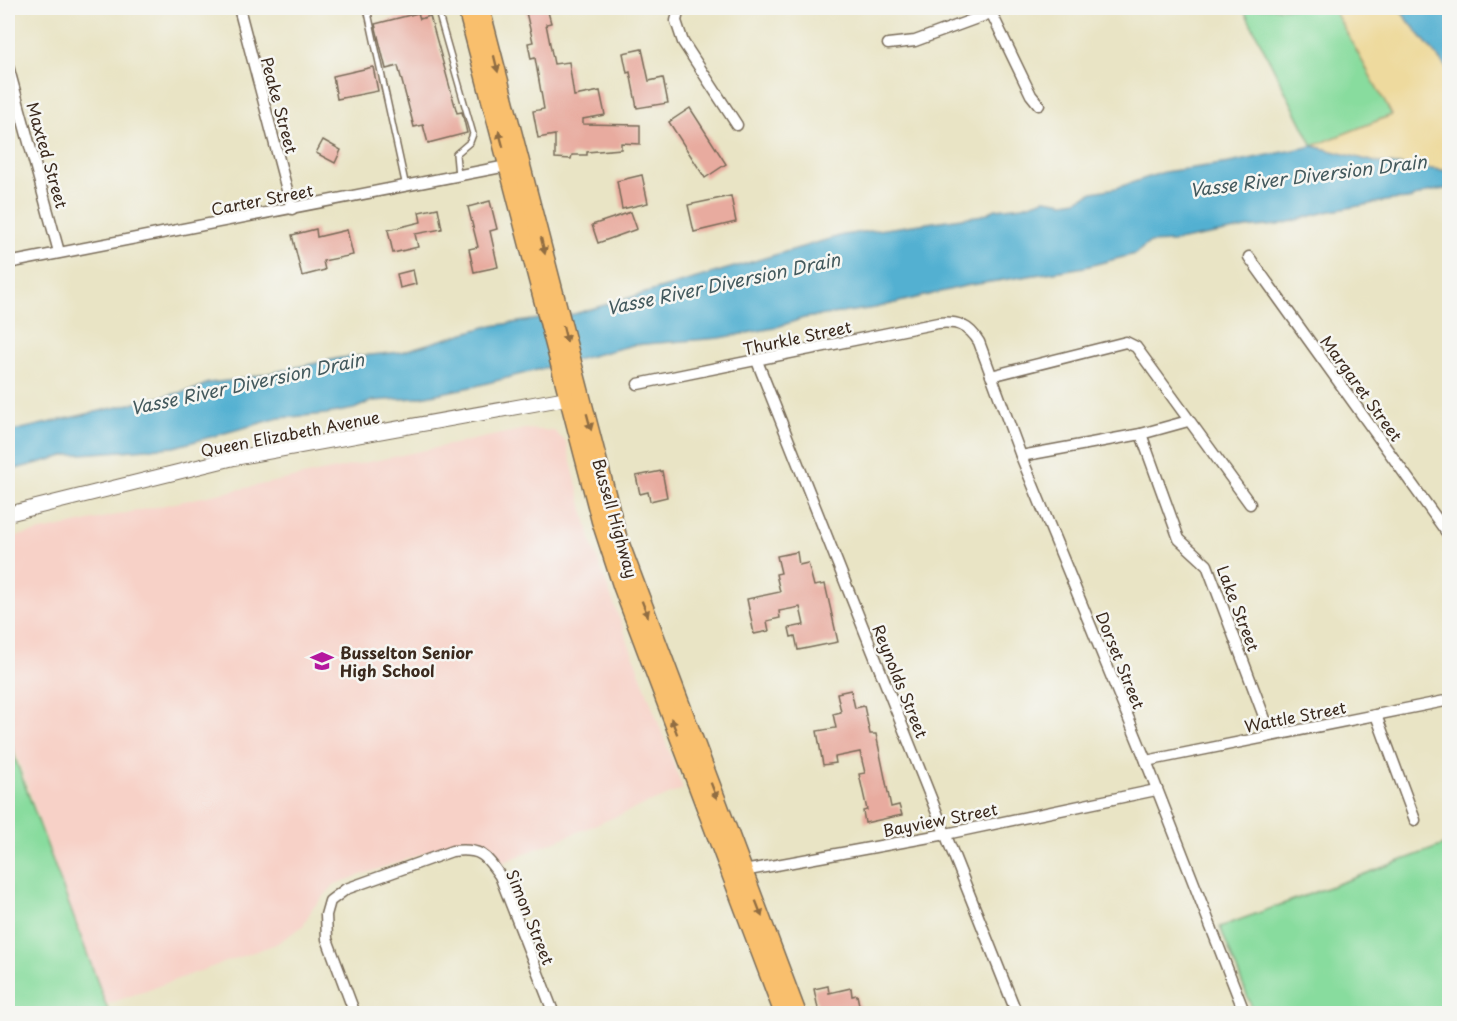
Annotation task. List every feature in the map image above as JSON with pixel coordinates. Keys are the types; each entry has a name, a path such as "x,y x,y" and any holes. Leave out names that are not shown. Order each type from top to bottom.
{"main road":[{"name":"Bussell Highway","path":"466,8 514,164"},
{"name":"Bussell Highway","path":"481,8 514,164 622,588 737,873 787,1011"}],"street":[{"name":"Peake Street","path":"239,8 292,209"},
{"path":"679,8 676,21 683,42 737,125"},
{"path":"888,44 915,41 990,10 1030,94 1039,105"},
{"name":"Maxted Street","path":"8,66 59,252"},
{"name":"Carter Street","path":"8,263 406,187 514,164"},
{"name":"Margaret Street","path":"1249,257 1449,537"},
{"name":"Thurkle Street","path":"638,384 938,323 961,324"},
{"name":"Dorset Street","path":"961,324 979,342 1021,456 1146,761 1245,1014"},
{"path":"991,376 1126,342 1136,347 1250,504"},
{"name":"Reynolds Street","path":"757,361 1017,1014"},
{"name":"Queen Elizabeth Avenue","path":"8,514 234,458 574,397"},
{"path":"1021,456 1141,434 1188,421"},
{"name":"Lake Street","path":"1141,434 1179,539 1208,566 1271,735"},
{"name":"Wattle Street","path":"1146,761 1449,700"},
{"path":"1376,715 1415,820"},
{"name":"Bayview Street","path":"737,873 946,834 1156,790"},
{"name":"Simon Street","path":"355,1014 327,939 326,915 330,901 346,889 453,851 470,849 487,856 500,876 554,1014"}],"lane":[{"path":"367,8 406,187"},
{"path":"437,8 473,134 470,142 456,154 458,176"}],"shaded area":[{"name":"Busselton Senior High School","path":"525,429 554,431 566,442 592,545 683,789 502,863 490,848 475,844 445,846 335,884 312,909 303,926 276,944 105,1005 8,731 8,538"}],"green space":[{"path":"1243,8 1333,8 1392,115 1313,146"},
{"path":"8,731 16,761 109,1013 8,1013"},
{"path":"1449,843 1449,1013 1254,1013 1220,927"}],"sand":[{"path":"1333,8 1398,8 1449,71 1449,171 1379,163 1313,146 1392,115"}],"water":[{"path":"1398,8 1449,8 1449,71"},
{"name":"Vasse River Diversion Drain","path":"1313,146 1379,163 1449,171 1449,188 1427,192 1410,199 1391,200 1326,212 1278,225 1246,228 1172,242 1149,243 1135,254 1085,267 965,286 875,308 804,318 774,328 720,338 633,345 476,386 416,398 372,401 354,409 326,414 279,418 174,447 68,455 8,471 8,432 196,389 208,383 237,380 340,358 401,352 485,327 574,314 843,235 983,215 996,209 1023,206 1045,199 1064,202 1077,200 1093,192 1116,188 1164,172 1229,163"}],"building":[{"path":"525,8 547,8 551,23 546,24 554,64 569,62 574,96 600,91 605,115 583,119 583,124 640,125 640,144 621,143 621,149 587,152 587,155 572,155 571,159 555,158 555,135 538,138 533,111 544,109 535,58 531,59 528,43 533,42"},
{"path":"418,13 420,19 430,16 457,113 462,112 467,133 428,143 423,125 414,127 398,66 386,69 375,24"},
{"path":"642,49 649,81 663,78 668,103 637,108 630,72 627,73 623,53"},
{"path":"373,67 378,91 337,99 333,76"},
{"path":"690,108 726,164 705,178 669,122"},
{"path":"323,140 341,150 335,163 316,153"},
{"path":"642,175 648,203 622,209 617,181"},
{"path":"731,196 736,222 694,232 688,205"},
{"path":"490,201 497,229 490,231 498,267 474,272 469,249 478,247 468,207"},
{"path":"438,208 442,229 415,234 418,247 393,253 388,230 421,222 419,212"},
{"path":"631,212 637,229 598,243 592,225"},
{"path":"316,229 317,237 347,230 353,255 323,261 325,270 302,276 292,235"},
{"path":"413,270 416,284 400,288 397,274"},
{"path":"662,471 667,497 650,501 648,492 640,494 636,476"},
{"path":"797,552 799,565 808,563 814,586 825,584 838,642 798,650 795,636 791,637 789,628 804,625 800,607 779,611 780,618 767,621 769,631 754,634 747,599 780,592 776,574 781,573 777,556"},
{"path":"851,690 855,708 864,706 870,734 876,734 891,807 899,805 902,815 865,823 863,811 867,810 859,774 865,773 860,752 835,757 836,763 823,765 817,731 836,728 833,714 841,712 837,693"},
{"path":"828,986 829,993 851,988 852,996 857,995 861,1014 819,1014 814,989"}],"place":[{"name":"Busselton Senior High School","path":"322,661"}]}
